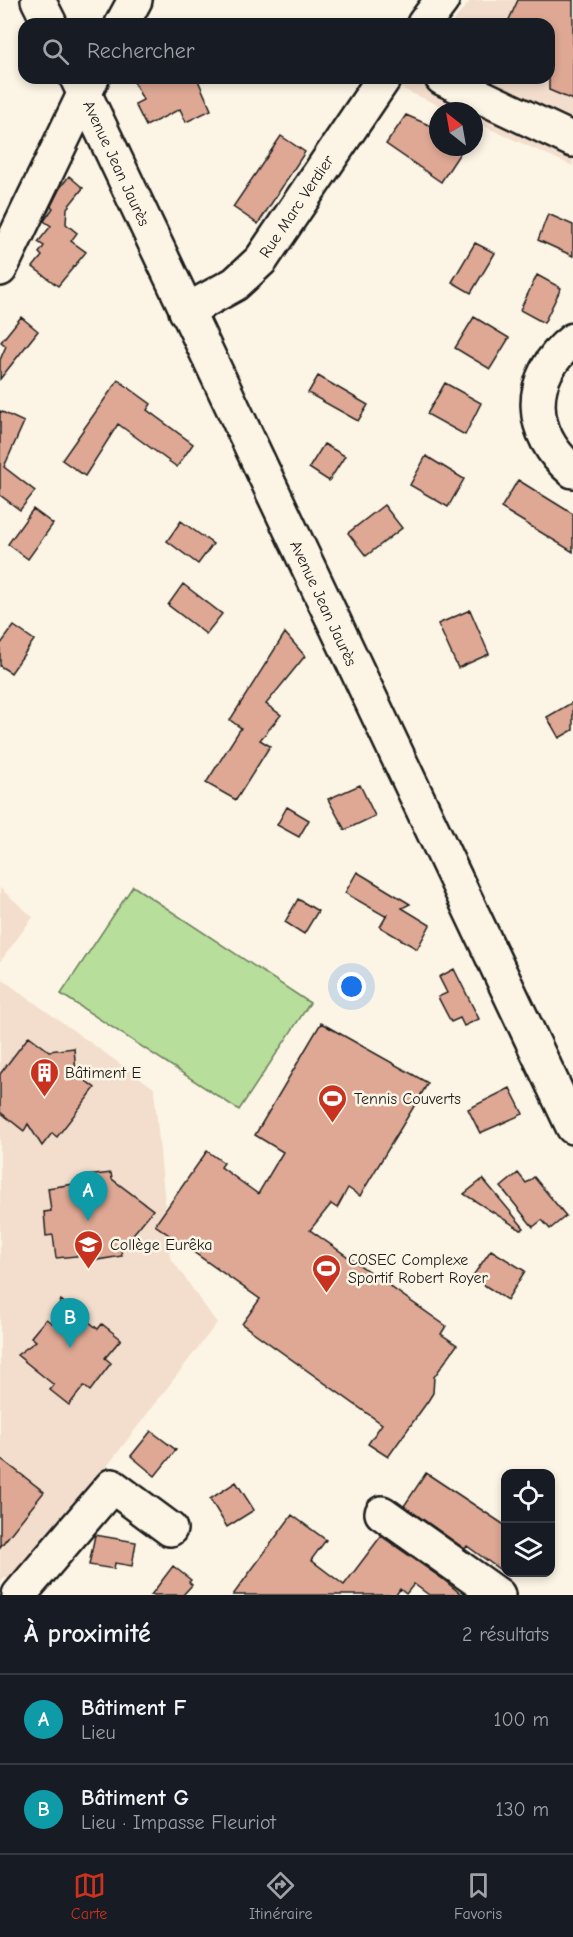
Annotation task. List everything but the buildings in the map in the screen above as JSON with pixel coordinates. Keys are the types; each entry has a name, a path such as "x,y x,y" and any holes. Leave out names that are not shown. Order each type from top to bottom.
{"main road":[{"path":"38,0 47,18"},
{"path":"125,18 135,0"},
{"path":"428,18 442,0"},
{"path":"0,269 84,84"},
{"name":"Avenue Jean Jaurès","path":"84,84 186,311 573,1127"},
{"name":"Rue Marc Verdier","path":"186,311 235,284 261,260 380,84"},
{"path":"455,84 573,140"},
{"path":"573,340 557,354 547,368 537,407 547,442 560,461 573,471"},
{"path":"19,1595 112,1486 170,1528"},
{"path":"382,1513 498,1595"}],"shaded area":[{"path":"471,0 573,0 573,166 483,126 483,102 431,102 398,87 401,84 555,84 555,18 456,18"},
{"path":"0,888 33,917 0,962"},
{"name":"Collège Eurêka","path":"0,978 154,1088 170,1257 217,1323 16,1585 5,1577 0,1583"}],"green space":[{"path":"133,886 310,1003 239,1110 61,994"}],"place":[{"name":"Bâtiment E","path":"44,1098"},
{"name":"Tennis Couverts","path":"333,1124"},
{"name":"Bâtiment F","path":"88,1221"},
{"name":"Collège Eurêka","path":"89,1270"},
{"name":"COSEC Complexe Sportif Robert Royer","path":"327,1294"},
{"name":"Bâtiment G","path":"70,1348"}]}
